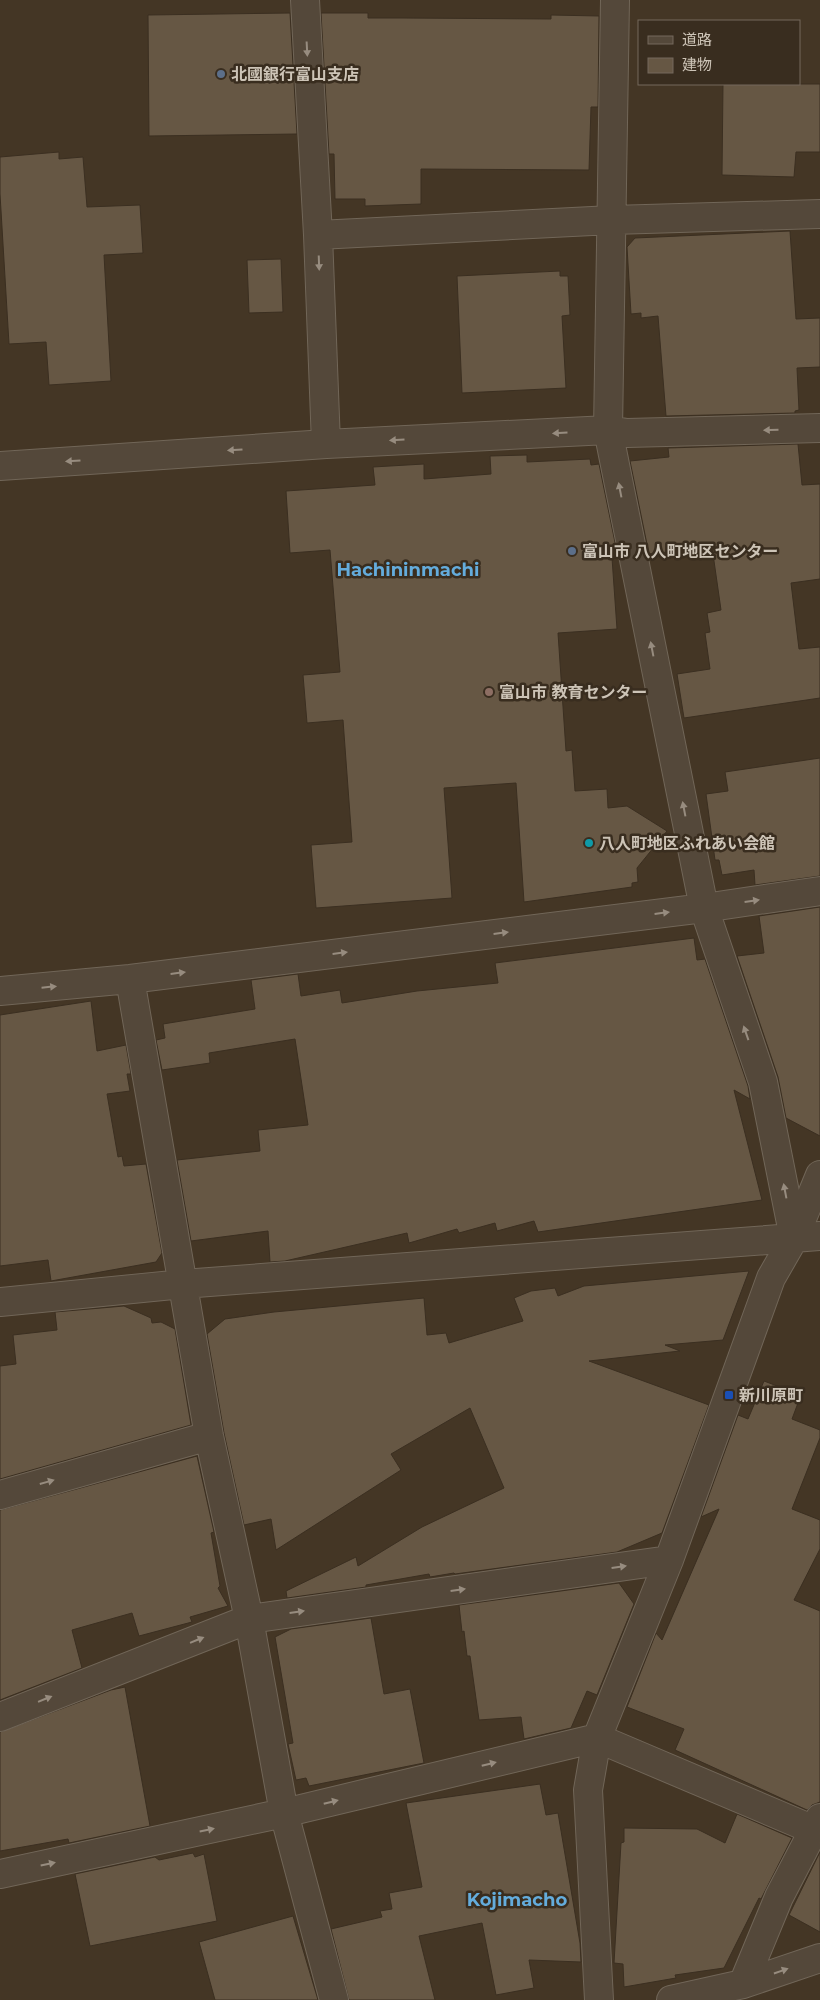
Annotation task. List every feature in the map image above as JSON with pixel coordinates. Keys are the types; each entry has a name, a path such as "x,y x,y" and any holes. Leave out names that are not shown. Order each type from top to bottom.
{"street":[{"path":"304,0 318,235 326,444"},
{"path":"615,0 608,430 704,908 763,1082 807,1237"},
{"path":"318,235 612,220 820,214"},
{"path":"0,466 326,444 608,430 627,433 820,428"},
{"path":"0,991 130,979 704,908 820,891"},
{"path":"130,979 209,1436 249,1619 284,1813 334,2000"},
{"path":"599,2000 588,1790 597,1738 670,1560 770,1278 807,1237 820,1175"},
{"path":"0,1302 183,1284 807,1237"},
{"path":"0,1495 209,1436"},
{"path":"0,1717 249,1619 670,1560"},
{"path":"0,1874 284,1813 597,1738 817,1824 779,1897 743,1984"},
{"path":"671,2000 743,1984 820,1958"}],"building":[{"name":"北國銀行富山支店","path":"290,13 297,134 149,136 148,15"},
{"path":"321,13 368,13 368,18 551,19 551,15 599,16 598,107 591,107 589,170 421,169 421,204 365,206 365,199 335,199 334,154 329,154"},
{"path":"820,84 820,152 796,152 794,177 722,175 723,85"},
{"path":"59,152 59,159 83,157 87,207 140,205 143,253 104,255 111,381 49,385 46,342 9,344 0,194 0,157"},
{"path":"790,231 796,319 820,318 820,367 797,368 799,410 795,411 795,413 666,416 658,316 641,318 641,313 631,314 627,247 635,238"},
{"path":"281,259 283,312 249,313 247,260"},
{"path":"560,271 560,276 568,276 570,315 562,316 566,388 462,393 457,276"},
{"path":"798,444 802,485 820,484 820,579 791,583 799,649 820,647 820,698 684,718 677,674 710,669 705,633 710,632 707,613 721,610 712,547 649,554 630,461 669,457 668,448"},
{"path":"527,455 527,462 590,459 591,465 599,464 618,557 612,558 617,629 558,633 566,751 572,750 575,791 607,789 608,808 627,806 667,831 637,868 638,882 632,883 632,887 524,902 516,783 444,788 452,898 316,908 311,845 352,842 343,720 307,723 303,675 340,672 330,550 290,553 286,491 375,485 373,467 424,464 424,479 491,474 490,456"},
{"path":"820,758 820,876 755,885 754,870 722,875 719,860 715,860 706,794 728,791 725,772"},
{"path":"820,907 820,1136 786,1118 778,1077 737,956 764,953 759,916"},
{"path":"694,938 697,960 705,959 748,1086 750,1099 734,1090 762,1200 538,1232 534,1221 497,1231 495,1223 459,1233 457,1229 409,1243 407,1233 285,1261 270,1262 268,1231 191,1241 177,1160 260,1151 258,1130 308,1125 295,1039 209,1053 210,1063 162,1070 156,1040 165,1038 163,1024 255,1009 251,980 298,974 301,996 340,990 342,1003 417,991 498,983 495,963"},
{"path":"91,1001 97,1051 126,1045 131,1074 127,1074 130,1091 107,1094 118,1157 122,1156 124,1166 146,1164 162,1253 156,1262 51,1281 48,1260 0,1266 0,1015"},
{"path":"749,1271 723,1340 665,1345 680,1351 589,1361 709,1405 662,1533 617,1552 430,1577 429,1574 366,1585 366,1587 287,1598 286,1591 356,1557 358,1566 422,1527 504,1488 470,1408 391,1454 401,1470 276,1550 271,1519 244,1525 224,1433 207,1334 225,1319 274,1312 424,1298 427,1335 446,1333 449,1343 523,1321 514,1298 531,1291 555,1288 558,1296 584,1286"},
{"path":"124,1306 151,1318 152,1323 161,1322 175,1329 191,1425 0,1479 0,1366 16,1364 13,1335 57,1330 55,1312"},
{"path":"764,1381 801,1395 792,1419 820,1430 820,1438 792,1509 820,1520 820,1549 794,1600 820,1611 820,1802 812,1805 807,1810 675,1750 684,1729 627,1707 656,1633 662,1640 719,1509 701,1517 738,1415 748,1419"},
{"path":"197,1456 214,1532 211,1533 220,1586 218,1588 228,1606 190,1617 192,1622 139,1636 132,1613 72,1630 82,1668 0,1700 0,1510"},
{"path":"619,1583 634,1604 597,1695 587,1691 571,1728 524,1739 521,1717 479,1720 470,1656 467,1656 459,1605"},
{"path":"371,1618 384,1694 410,1689 424,1763 309,1786 306,1778 296,1780 288,1744 293,1743 275,1637 291,1629"},
{"path":"125,1687 150,1826 69,1843 68,1839 0,1851 0,1732 111,1690"},
{"path":"540,1784 546,1815 558,1813 580,1943 581,1962 529,1960 534,1988 496,1995 482,1923 419,1936 435,2000 349,2000 331,1929 382,1917 380,1911 392,1909 389,1893 422,1887 406,1803"},
{"path":"737,1814 792,1838 724,1968 675,1975 676,1978 624,1987 623,1964 614,1963 621,1843 624,1842 624,1828 697,1829 725,1843"},
{"path":"820,1852 820,1932 789,1915"},
{"path":"193,1853 195,1857 204,1854 217,1921 90,1946 75,1874 155,1857 159,1860"},
{"path":"293,1916 318,2000 215,2000 199,1942"}],"place":[{"name":"北國銀行富山支店","path":"221,74"},
{"name":"富山市 八人町地区センター","path":"572,551"},
{"name":"富山市 教育センター","path":"489,692"},
{"name":"八人町地区ふれあい会館","path":"589,843"},
{"name":"新川原町","path":"729,1395"}],"district":[{"name":"Hachininmachi","path":"408,570"},
{"name":"Kojimacho","path":"517,1900"}]}
